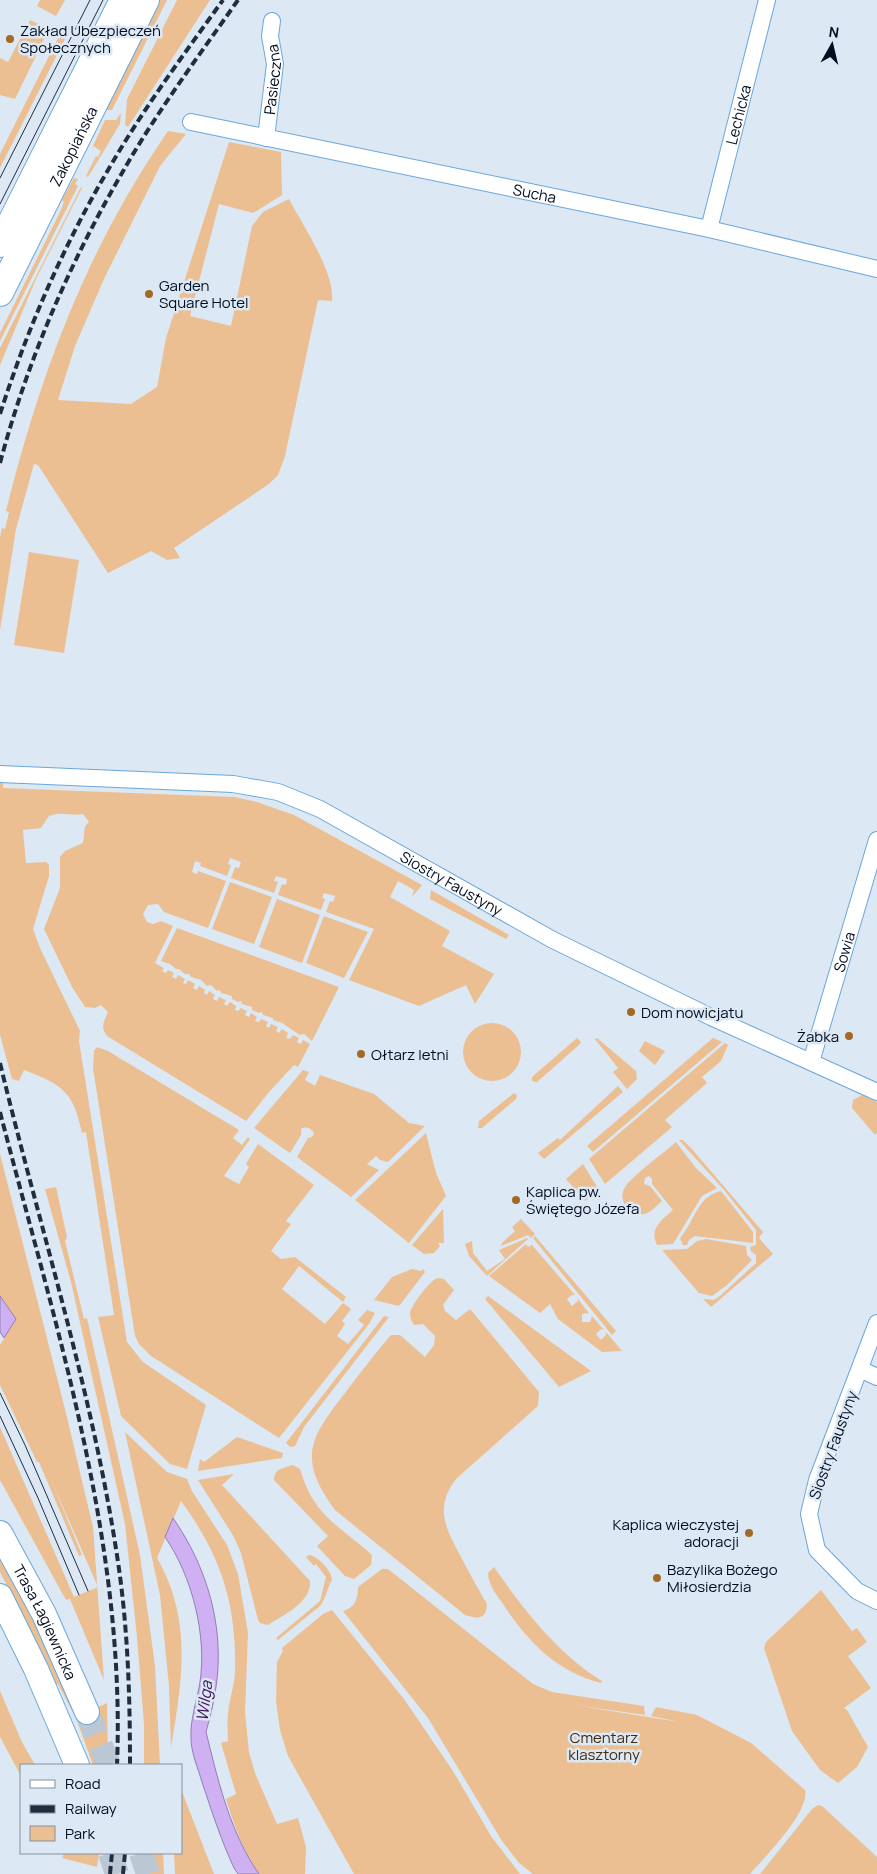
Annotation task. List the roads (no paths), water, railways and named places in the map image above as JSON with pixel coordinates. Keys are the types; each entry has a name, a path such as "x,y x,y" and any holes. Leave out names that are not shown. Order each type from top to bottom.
{"main road":[{"name":"Zakopiańska","path":"0,244 123,0"},
{"name":"Zakopiańska","path":"0,293 146,0"},
{"name":"Trasa Łagiewnicka","path":"0,1533 44,1614 88,1712"},
{"name":"Trasa Łagiewnicka","path":"1,1597 44,1686 77,1764"}],"street":[{"name":"Lechicka","path":"709,229 767,0"},
{"name":"Pasieczna","path":"266,138 275,64 270,36 272,21"},
{"name":"Sucha","path":"191,122 709,229 877,269"},
{"name":"Siostry Faustyny","path":"0,774 233,784 278,792 320,809 553,940 877,1092"},
{"name":"Sowia","path":"811,1062 877,840"},
{"name":"Siostry Faustyny","path":"877,1323 817,1480 809,1514 816,1550 858,1591 877,1601"},
{"path":"860,1369 877,1377"}],"water":[{"path":"0,1296 16,1319 4,1338 0,1332"},
{"name":"Wilga","path":"173,1518 185,1537 204,1577 211,1598 215,1620 218,1642 218,1665 216,1687 206,1732 227,1810 241,1843 259,1874 238,1874 234,1868 217,1826 193,1755 191,1731 200,1682 202,1664 201,1645 199,1626 190,1588 175,1552 165,1537"}],"tunnel":[{"path":"87,1712 109,1764"},
{"path":"110,1854 117,1874"},
{"path":"141,1854 148,1874"}],"tram line":[{"path":"0,178 90,0"},
{"path":"0,204 103,0"},
{"path":"0,1393 25,1445 88,1591"},
{"path":"0,1416 38,1498 79,1595"}],"railway":[{"path":"0,414 48,286 94,195 151,102 223,0"},
{"path":"0,463 36,351 84,242 149,129 238,0"},
{"path":"0,1063 65,1311 95,1436 107,1499 118,1562 124,1613 129,1689 130,1764"},
{"path":"0,1112 64,1353 98,1517 110,1599 117,1682 117,1764"},
{"path":"110,1874 112,1854"},
{"path":"123,1874 125,1854"}],"place":[{"name":"Zakład Ubezpieczeń Społecznych","path":"10,39"},
{"name":"Garden Square Hotel","path":"149,294"},
{"name":"Dom nowicjatu","path":"631,1012"},
{"name":"Żabka","path":"849,1036"},
{"name":"Ołtarz letni","path":"361,1054"},
{"name":"Kaplica pw. Świętego Józefa","path":"516,1200"},
{"name":"Kaplica wieczystej adoracji","path":"749,1533"},
{"name":"Bazylika Bożego Miłosierdzia","path":"657,1578"}],"park label":[{"name":"Cmentarz klasztorny","path":"604,1746"}]}
